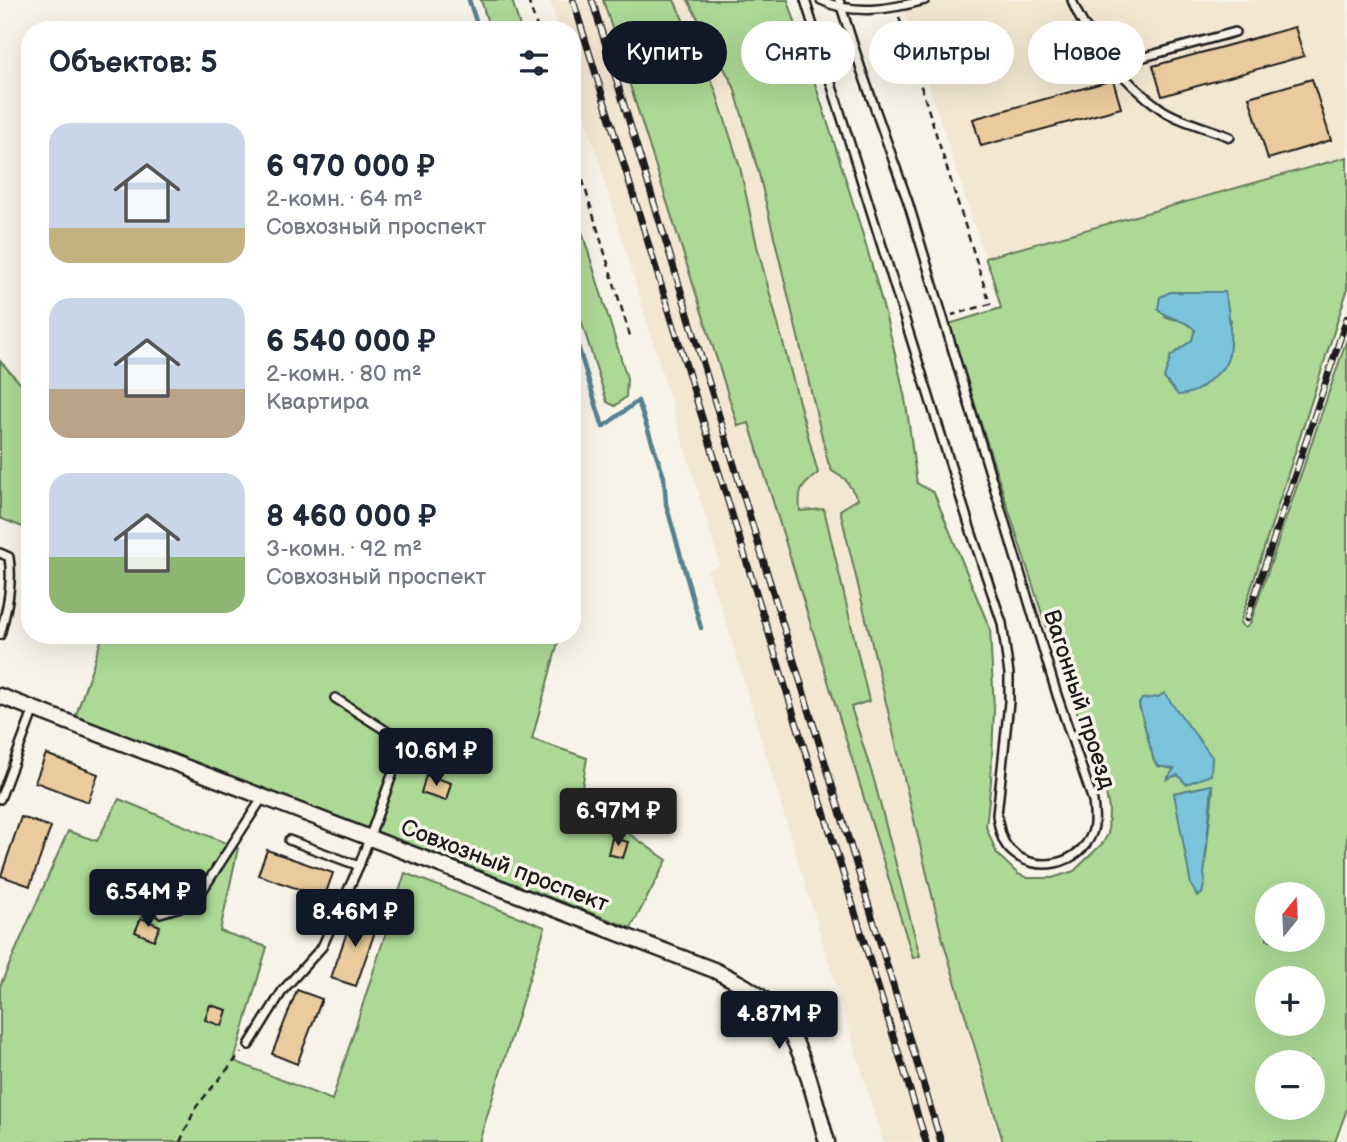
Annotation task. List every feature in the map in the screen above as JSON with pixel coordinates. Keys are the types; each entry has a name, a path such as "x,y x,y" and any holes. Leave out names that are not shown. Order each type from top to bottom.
{"street":[{"name":"Совхозный проспект","path":"0,696 714,970 745,986 771,1006 789,1029 803,1062 827,1142"}],"lane":[{"name":"Вагонный проезд","path":"806,0 968,522 1002,623 1009,674 1009,702 997,815 1000,833 1010,850 1025,860 1042,865 1055,864 1068,859 1083,848 1092,833 1093,800 1057,695 908,202 840,4"},
{"path":"821,0 896,8 925,0"},
{"path":"1072,0 1084,21"},
{"path":"1145,57 1235,32"},
{"path":"1132,84 1161,110 1230,137"},
{"path":"0,553 9,557 11,570 7,611 0,635"},
{"path":"249,1045 283,990 322,947 359,866 395,767 388,732 335,698"},
{"path":"0,799 34,709"},
{"path":"160,913 184,906 200,894 263,797"},
{"path":"289,839 359,866"}],"path":[{"path":"528,0 535,21"},
{"path":"896,8 989,304 942,318"},
{"path":"581,175 630,336"},
{"path":"180,1142 196,1107 233,1060 249,1045"}],"shaded area":[{"path":"550,0 688,0 699,21 602,21 602,84 727,84 727,74 734,87 759,174 856,461 942,937 1000,1142 883,1142 723,613 707,570 720,565 581,103 581,21 556,21"},
{"path":"901,0 1347,0 1347,157 985,258 928,84 1014,84 1014,21 908,21"}],"green space":[{"path":"481,0 512,0 518,21 487,21"},
{"path":"603,0 674,0 684,21 610,21"},
{"path":"688,0 788,0 795,21 741,21 741,84 815,84 851,196 893,344 908,416 917,483 934,493 990,629 994,709 986,827 997,854 1018,874 1028,878 1052,878 1074,871 1103,843 1108,834 1109,809 1106,793 1043,617 949,324 1001,308 985,258 1347,157 1347,291 1240,623 1245,628 1250,624 1347,339 1347,1109 1335,1142 1003,1142 942,937 840,510 858,499 845,479 832,471 828,462 759,174 734,87 727,74 727,21 699,21","holes":["1170,292 1195,294 1231,320 1228,332 1229,355 1171,356 1192,340 1195,329 1187,322 1165,317","1158,697 1178,775 1168,778 1175,769 1158,766 1154,761 1139,705","1212,785 1204,874 1174,793"]},
{"path":"630,84 713,84 715,89 740,167 757,246 818,473 802,489 800,511 824,509 869,701 851,707 874,780 920,956 913,958 749,423 738,426"},
{"path":"581,228 627,378 626,397 615,406 607,402 581,320"},
{"path":"0,361 21,384 21,526 0,518"},
{"path":"100,644 558,644 532,739 587,758 580,800 667,860 631,928 75,718"},
{"path":"119,799 238,848 220,931 267,947 234,1061 332,1100 405,873 545,927 479,1142 0,1142 0,986 68,831 97,841"}],"water":[{"path":"1170,292 1225,292 1230,328 1230,347 1223,367 1200,388 1178,395 1164,378 1171,356 1192,340 1195,330 1158,309 1160,297"},
{"path":"1164,693 1212,757 1211,775 1186,784 1178,775 1167,779 1174,769 1158,766 1154,761 1139,704 1142,699 1158,697"},
{"path":"1212,785 1205,880 1202,894 1197,896 1191,885 1174,793"}],"building":[{"path":"1295,27 1304,56 1162,96 1153,66"},
{"path":"1312,79 1331,140 1268,159 1249,97"},
{"path":"1099,84 1114,84 1121,108 981,146 973,119"},
{"path":"46,754 98,774 88,802 35,782"},
{"path":"426,775 451,783 446,801 421,793"},
{"path":"21,817 51,827 30,886 1,876"},
{"path":"612,838 628,842 623,858 608,854"},
{"path":"267,850 333,873 324,898 258,875"},
{"path":"354,912 379,920 356,986 331,978"},
{"path":"141,918 160,926 154,940 135,932"},
{"path":"297,990 322,999 297,1064 272,1054"},
{"path":"210,1005 227,1010 222,1026 205,1020"}],"waterway":[{"path":"469,0 476,21"},
{"path":"581,356 603,427 638,401 664,477 666,504 701,628"}],"railway":[{"path":"573,0 579,21"},
{"path":"592,0 941,1142"},
{"path":"581,26 926,1142"},
{"path":"1247,619 1347,318"}]}
